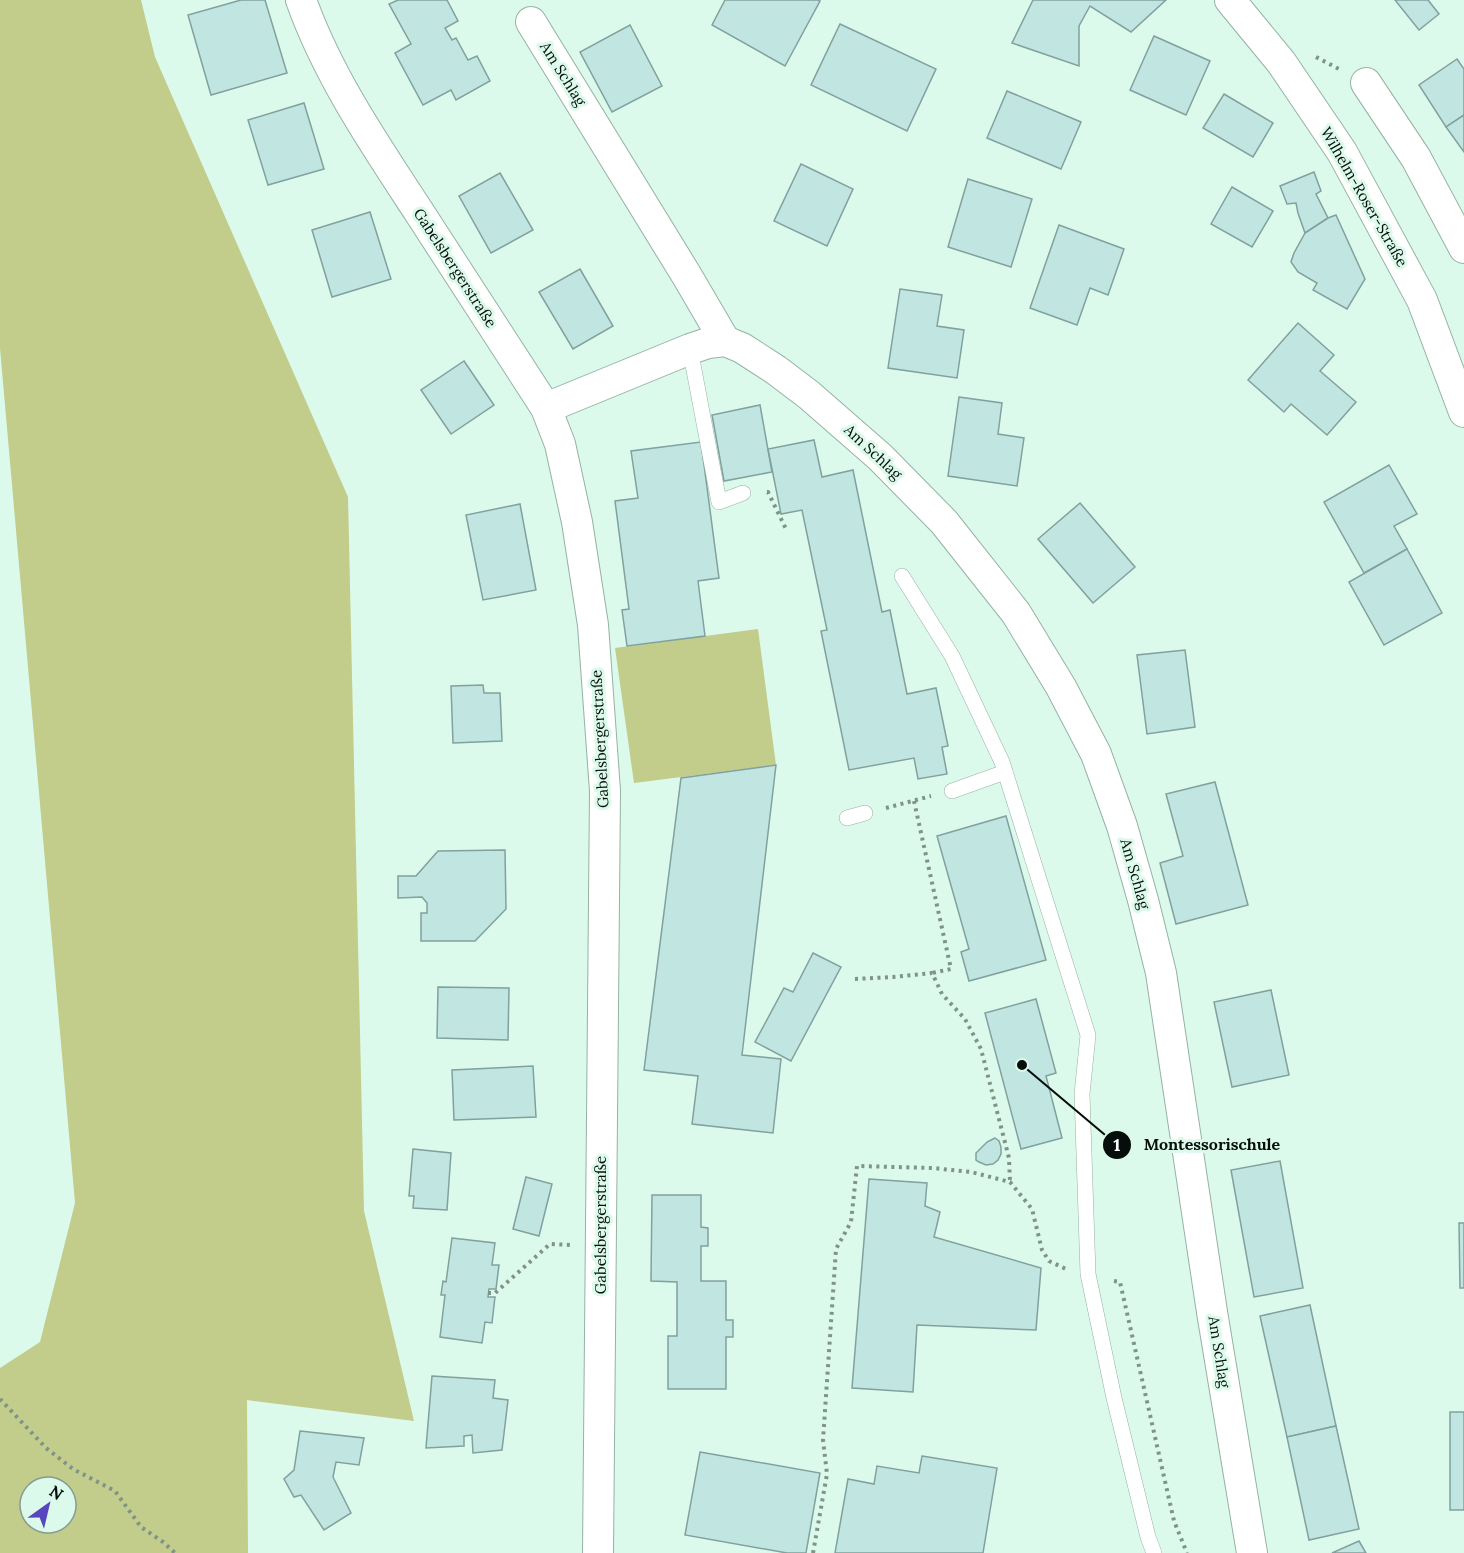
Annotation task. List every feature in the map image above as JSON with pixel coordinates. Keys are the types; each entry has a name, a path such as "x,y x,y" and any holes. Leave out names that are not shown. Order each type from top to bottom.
{"street":[{"name":"Gabelsbergerstraße","path":"301,0 333,71 381,154 546,408 560,444 577,522 592,625 605,791 598,1553"},
{"name":"Wilhelm-Roser-Straße","path":"1230,0 1281,62 1342,152 1422,300 1464,412"},
{"name":"Am Schlag","path":"531,22 725,341 742,348 809,395 880,457 944,522 1016,613 1061,687 1096,754 1128,847 1161,974 1212,1312 1252,1553"},
{"path":"1366,82 1416,158 1464,248"},
{"path":"546,408 690,348 725,341"}],"lane":[{"path":"690,348 719,502 743,493"},
{"path":"902,576 952,656 1002,762 1088,1035 1082,1094 1088,1274 1117,1409 1148,1537 1154,1553"},
{"path":"952,791 1005,772"},
{"path":"847,818 865,813"}],"path":[{"path":"743,493 768,492 787,531"},
{"path":"865,813 952,791"},
{"path":"855,979 894,977 951,969 914,801"},
{"path":"932,973 942,994 965,1019 981,1049 1009,1158 1010,1182"},
{"path":"813,1553 826,1474 823,1440 836,1250 851,1222 857,1166 933,1168 971,1172 1010,1182 1032,1209 1042,1250 1049,1262 1062,1268 1120,1282 1174,1521 1187,1553"},
{"path":"488,1293 495,1293 550,1244 571,1245"},
{"path":"0,1400 46,1448 73,1469 115,1491 141,1527 175,1553"}],"green space":[{"path":"0,0 141,0 155,57 348,497 364,1211 414,1421 247,1400 248,1553 0,1553 0,1368 40,1342 75,1203 0,348"},
{"path":"758,629 776,765 634,783 615,648"}],"building":[{"path":"241,0 265,0 287,73 211,95 188,15"},
{"path":"398,0 447,0 458,21 445,28 452,40 456,38 468,60 477,56 490,81 456,100 451,90 423,105 395,53 411,44 389,4"},
{"path":"725,0 820,1 785,66 712,25"},
{"path":"1033,0 1166,0 1131,32 1090,6 1079,26 1079,66 1012,43"},
{"path":"1395,0 1428,0 1439,14 1419,30"},
{"path":"840,24 936,69 907,131 811,85"},
{"path":"630,25 662,86 612,112 580,52"},
{"path":"1154,36 1210,61 1186,115 1130,90"},
{"path":"1457,59 1464,69 1464,115 1446,127 1419,85"},
{"path":"1007,91 1081,122 1061,169 987,138"},
{"path":"1224,94 1273,123 1253,157 1203,128"},
{"path":"304,103 324,169 268,185 248,120"},
{"path":"1464,115 1464,152 1446,127"},
{"path":"801,164 853,189 827,246 774,221"},
{"path":"1314,172 1321,191 1316,194 1328,218 1305,233 1296,203 1287,204 1280,186"},
{"path":"500,173 533,230 491,253 459,196"},
{"path":"968,179 1032,199 1011,267 948,247"},
{"path":"1232,187 1273,211 1252,247 1211,224"},
{"path":"370,212 391,279 332,297 312,230"},
{"path":"1336,215 1365,279 1347,309 1313,290 1317,283 1298,272 1291,262 1305,233"},
{"path":"1059,225 1124,249 1108,295 1090,288 1077,325 1030,308"},
{"path":"580,269 613,326 573,349 539,292"},
{"path":"900,289 942,295 937,326 964,330 957,378 888,368"},
{"path":"1298,323 1334,355 1320,371 1356,402 1327,435 1291,404 1284,412 1248,380"},
{"path":"464,361 494,405 451,434 421,390"},
{"path":"959,397 1002,403 998,434 1024,438 1017,486 948,476"},
{"path":"760,405 772,472 724,481 712,415"},
{"path":"814,440 822,477 853,470 882,612 890,610 907,694 936,688 948,746 942,747 947,774 918,779 914,758 849,770 821,631 827,630 802,510 781,514 768,449"},
{"path":"701,442 719,578 698,581 705,636 627,646 622,610 629,609 615,501 638,498 631,451"},
{"path":"1389,465 1417,514 1394,526 1407,549 1364,573 1324,502"},
{"path":"1080,503 1135,567 1093,603 1038,539"},
{"path":"520,504 536,590 483,600 466,515"},
{"path":"1407,549 1442,613 1384,645 1349,582"},
{"path":"1185,650 1195,727 1147,734 1137,655"},
{"path":"483,685 484,693 500,693 502,741 453,743 451,686"},
{"path":"776,765 742,1055 781,1059 773,1133 692,1124 698,1076 644,1070 681,778"},
{"path":"1215,782 1248,905 1176,924 1160,863 1183,856 1166,794"},
{"path":"1006,816 1046,960 969,981 961,952 969,949 937,836"},
{"path":"505,850 506,909 475,941 421,941 421,913 427,913 427,903 422,897 398,898 398,876 416,876 438,851"},
{"path":"813,953 841,967 791,1061 755,1042 784,988 793,992"},
{"path":"438,987 509,988 508,1040 437,1038"},
{"path":"1271,990 1289,1075 1232,1087 1214,1002"},
{"path":"1036,999 1056,1073 1046,1076 1062,1138 1021,1149 985,1013"},
{"path":"533,1066 536,1117 454,1120 452,1070"},
{"path":"995,1138 1001,1147 998,1160 986,1165 976,1160 976,1153 987,1142"},
{"path":"413,1149 451,1153 447,1210 413,1208 414,1196 409,1196"},
{"path":"1280,1161 1303,1288 1254,1297 1231,1170"},
{"path":"526,1177 552,1184 539,1236 513,1229"},
{"path":"869,1179 927,1183 925,1206 940,1212 934,1237 1041,1268 1036,1330 917,1325 913,1392 852,1388"},
{"path":"652,1195 701,1195 701,1227 708,1228 708,1246 701,1246 701,1281 726,1281 726,1320 733,1320 733,1337 726,1337 726,1389 668,1389 668,1336 677,1336 677,1282 651,1281"},
{"path":"1459,1223 1464,1223 1464,1288 1460,1288"},
{"path":"452,1238 495,1243 492,1265 499,1265 496,1289 489,1289 488,1297 495,1297 492,1323 485,1322 482,1343 440,1337 445,1295 441,1295 443,1281 446,1282"},
{"path":"1310,1305 1336,1426 1287,1437 1260,1316"},
{"path":"432,1376 495,1380 493,1398 508,1400 502,1450 473,1453 472,1435 464,1436 464,1446 426,1448"},
{"path":"1450,1412 1464,1412 1464,1510 1450,1510"},
{"path":"1336,1426 1359,1529 1309,1540 1287,1437"},
{"path":"300,1431 364,1438 359,1465 336,1462 333,1477 351,1513 324,1530 301,1495 294,1497 284,1479 294,1470"},
{"path":"700,1452 820,1473 806,1553 787,1553 685,1535"},
{"path":"922,1456 997,1468 983,1553 835,1553 848,1479 874,1484 877,1466 919,1473"},
{"path":"1359,1541 1366,1553 1332,1553"}],"place":[{"name":"Montessorischule","path":"1022,1065"}]}
